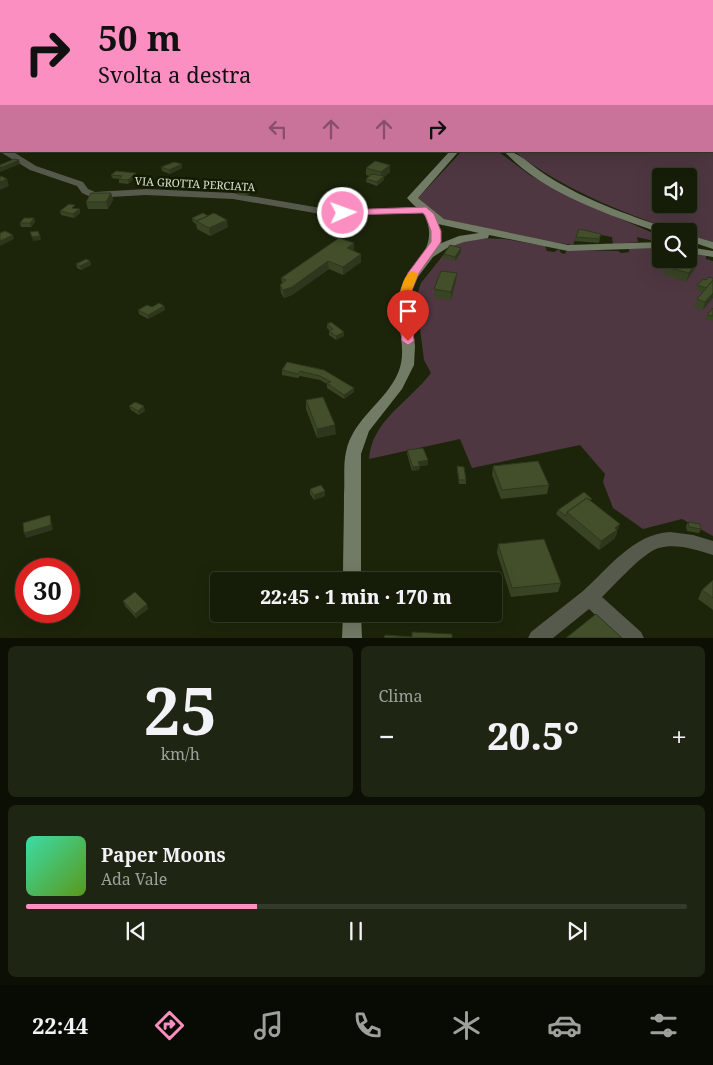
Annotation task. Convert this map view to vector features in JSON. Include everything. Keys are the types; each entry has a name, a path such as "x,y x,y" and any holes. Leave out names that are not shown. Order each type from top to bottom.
{"main road":[{"path":"454,152 412,198 444,223 568,248 652,242"},
{"path":"502,152 573,194 652,226"},
{"path":"509,152 520,162"},
{"path":"352,572 353,454 355,441 361,428 398,385 407,368 409,350 404,308 405,295 414,273 436,242 436,231 428,212"},
{"path":"642,223 652,233"},
{"path":"425,259 440,248 460,239 471,237 509,237"},
{"path":"697,241 713,246"},
{"path":"697,251 713,254"},
{"path":"352,622 352,638"}],"street":[{"name":"VIA GROTTA PERCIATA","path":"7,152 33,168 80,184 85,191 93,195 146,192 233,196 270,201 332,214 428,212"},
{"path":"538,638 589,597 644,548 655,542 668,540 700,543 713,548"},
{"path":"589,597 634,638"}],"shaded area":[{"path":"461,152 498,152 530,175 564,194 652,233 652,241 637,237 638,242 613,244 612,237 579,231 573,245 545,241 444,219 418,198"},
{"path":"515,152 713,152 713,242 697,237 697,223 655,223 612,207 552,177"},
{"path":"478,238 505,239 545,246 547,251 554,252 559,249 561,253 565,254 567,250 618,251 621,253 629,252 629,249 652,248 652,268 697,268 697,253 706,255 706,259 713,261 713,536 682,519 643,529 613,508 603,482 605,474 580,445 472,468 460,439 369,459 372,445 384,422 431,373 424,360 417,295 421,283 448,249 455,244"}],"building":[{"path":"14,159 19,160 0,168 0,165"},
{"path":"375,161 390,165 381,172 366,168"},
{"path":"174,162 182,164 169,170 161,167"},
{"path":"116,171 136,173 128,180 119,179 122,176 111,175"},
{"path":"372,174 384,176 377,182 366,179"},
{"path":"1,176 7,179 0,182"},
{"path":"241,187 251,188 247,192 237,191"},
{"path":"91,193 111,193 106,202 86,202"},
{"path":"69,204 75,205 72,208 80,209 73,214 60,211"},
{"path":"203,213 208,216 197,221 192,218"},
{"path":"214,213 227,220 209,228 196,221"},
{"path":"24,218 34,218 30,223 20,223"},
{"path":"579,229 601,234 599,239 576,237"},
{"path":"5,231 13,235 0,241 0,233"},
{"path":"38,231 40,236 32,237 30,232"},
{"path":"339,238 354,243 347,248 361,254 343,267 328,261 292,287 283,290 280,285 286,280 281,278"},
{"path":"450,245 461,248 455,257 444,254"},
{"path":"86,259 90,261 80,266 76,264"},
{"path":"670,268 692,268 689,273"},
{"path":"441,271 457,273 451,292 434,289"},
{"path":"709,277 713,278 713,280 706,288 697,285 703,279 706,280"},
{"path":"713,280 713,293 705,302 697,299"},
{"path":"159,303 164,306 148,315 138,310 147,305 152,307"},
{"path":"713,308 713,316 707,315"},
{"path":"331,322 344,332 336,336 329,331 333,329 327,324"},
{"path":"287,362 324,370 354,388 344,395 327,383 331,382 320,376 300,371 298,374 282,370"},
{"path":"323,397 335,425 317,429 306,400"},
{"path":"135,402 144,406 138,411 129,406"},
{"path":"423,448 428,460 418,462 420,466 413,467 407,450"},
{"path":"538,461 549,485 502,490 493,466"},
{"path":"457,466 464,467 466,480 459,480"},
{"path":"321,485 325,491 314,495 310,489"},
{"path":"584,492 592,499 587,498 567,512 566,516 558,510"},
{"path":"587,498 620,524 615,528 617,530 601,541 567,512"},
{"path":"50,515 51,525 24,533 23,523"},
{"path":"688,522 700,524 701,529 689,527"},
{"path":"544,539 561,583 512,588 498,544"},
{"path":"713,580 713,598 702,590"},
{"path":"135,592 147,604 135,614 123,601"},
{"path":"596,614 622,638 566,638"},
{"path":"412,632 452,634 452,638 384,638 385,635 412,637"}],"slow traffic":[{"path":"405,317 405,295 413,274"}],"route":[{"path":"343,213 426,210 430,214 436,231 436,242 414,273 405,295 404,308 408,341"}]}
